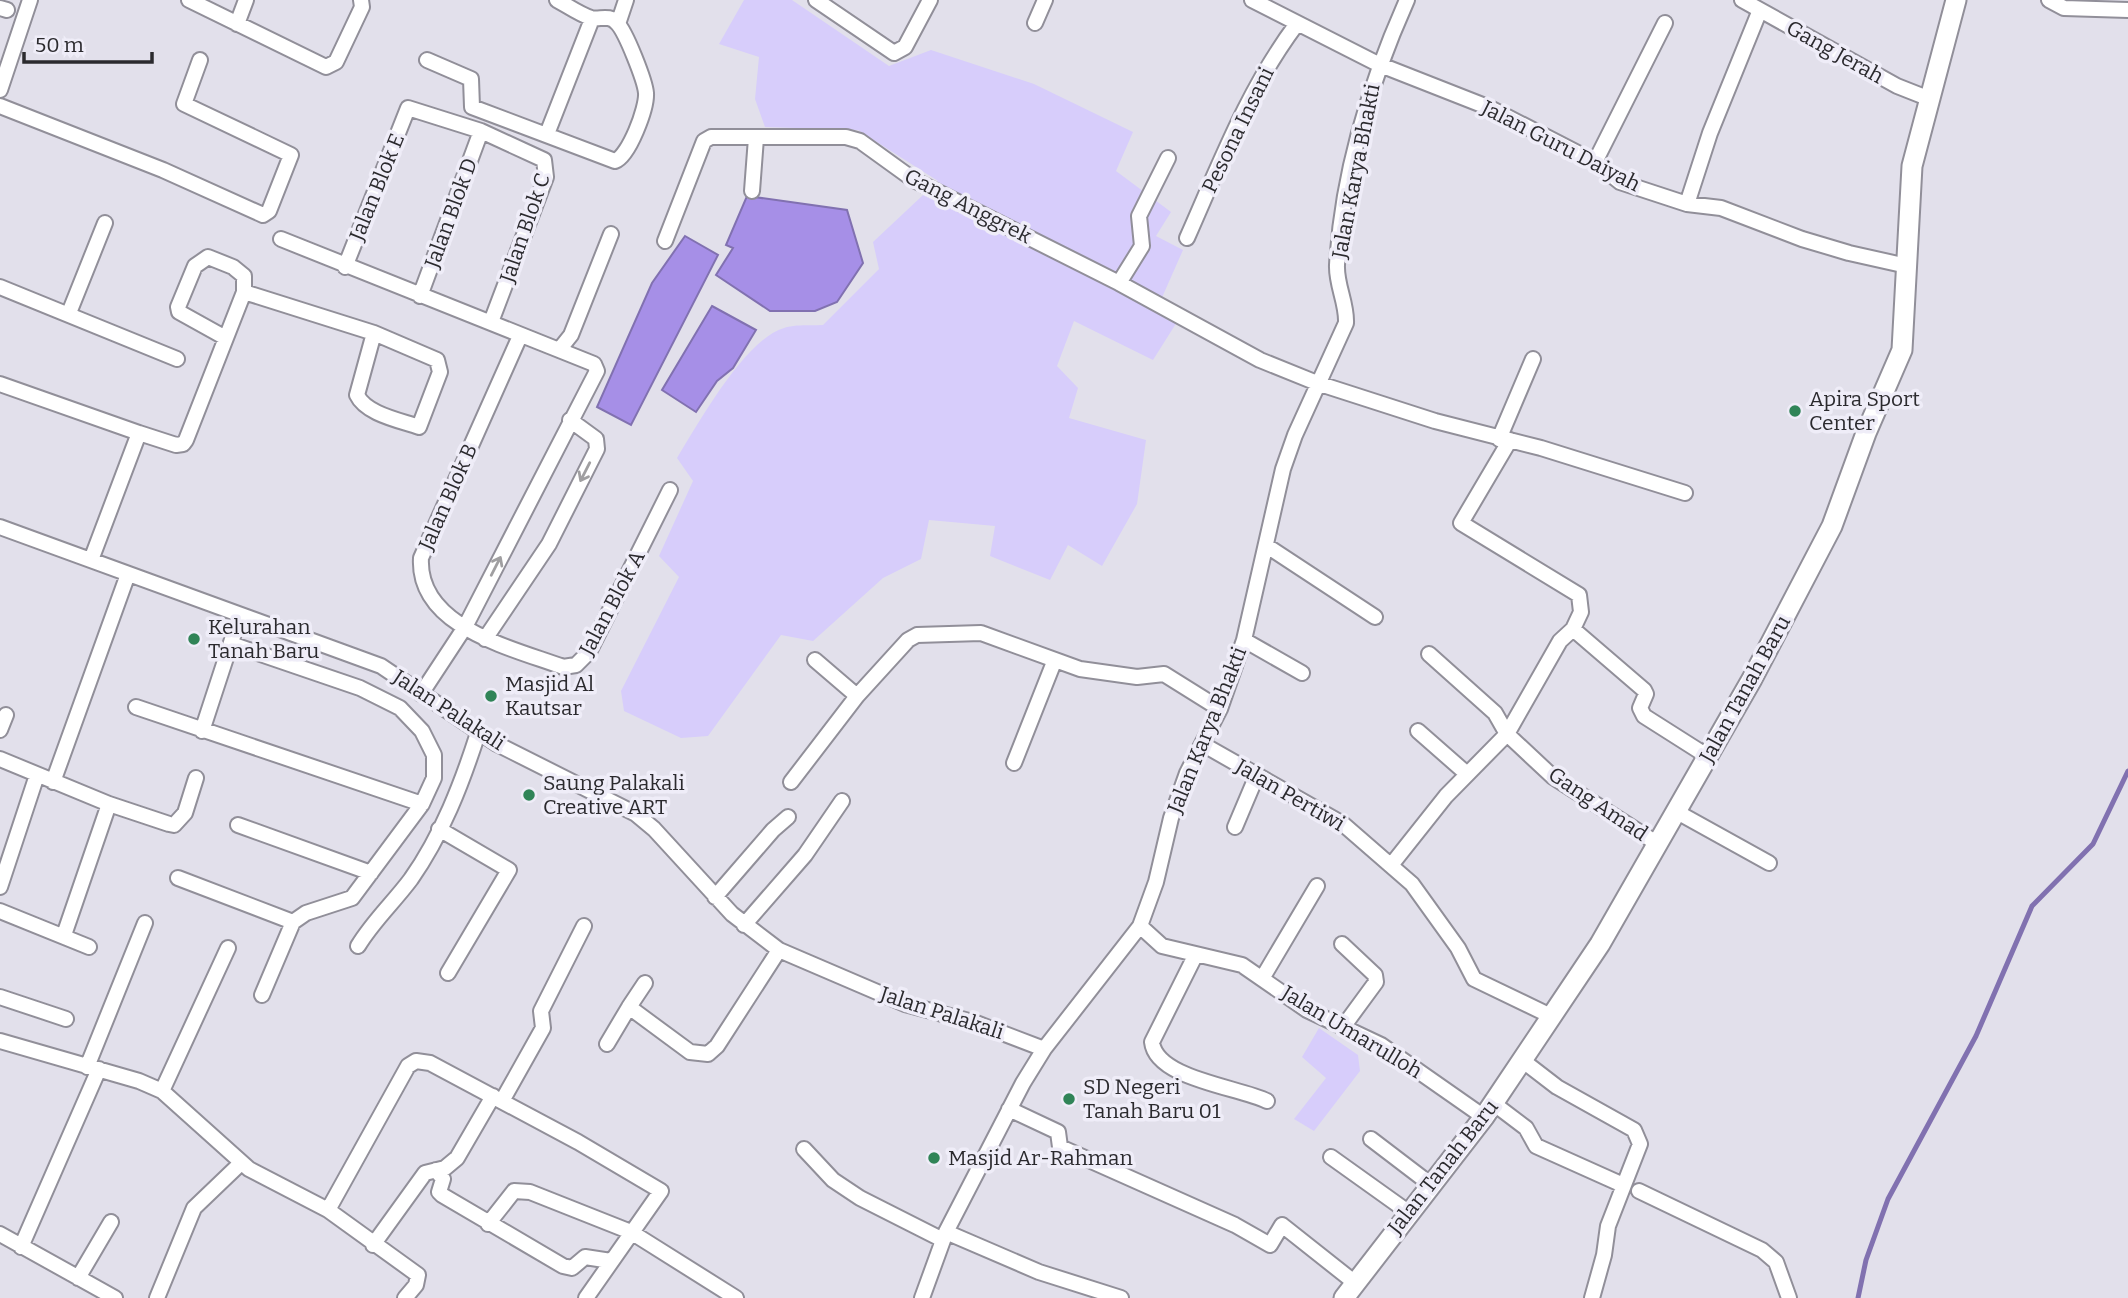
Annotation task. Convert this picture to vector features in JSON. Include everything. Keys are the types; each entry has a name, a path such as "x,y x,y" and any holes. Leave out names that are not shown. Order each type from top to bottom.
{"main road":[{"name":"Jalan Tanah Baru","path":"1349,1290 1527,1064 1658,844 1684,816 1707,756 1797,597 1832,526 1866,433 1902,350 1907,266 1906,234 1912,166 1956,0"}],"street":[{"path":"0,90 30,0"},
{"path":"188,0 326,67 336,62 362,7 361,0"},
{"path":"237,24 246,0"},
{"path":"557,0 593,19 606,18 618,24"},
{"path":"427,60 471,79 472,107 615,161 627,152 646,97 618,24 626,0"},
{"path":"816,0 894,53 905,47 930,0"},
{"path":"1035,23 1045,0"},
{"name":"Jalan Guru Daiyah","path":"1252,0 1296,25 1378,64 1490,108 1595,162 1620,182 1687,205 1721,208 1801,239 1907,266"},
{"name":"Jalan Karya Bhakti","path":"922,1298 944,1236 1009,1109 1044,1049 1140,926 1156,882 1171,818 1187,773 1204,745 1220,709 1244,640 1268,546 1283,469 1317,383 1346,323 1347,310 1337,267 1343,214 1378,64 1407,0"},
{"name":"Gang Jerah","path":"1742,0 1896,86 1930,99"},
{"path":"2049,0 2072,9 2128,10"},
{"path":"1687,205 1710,133 1759,9"},
{"path":"547,134 593,19"},
{"path":"1595,162 1665,23"},
{"name":"Pesona Insani","path":"1186,238 1256,89 1276,52 1296,25"},
{"path":"0,106 163,170 263,215 269,211 291,155 184,104 200,60"},
{"name":"Jalan Blok E","path":"345,267 408,108 481,131"},
{"name":"Jalan Blok D","path":"421,296 481,131"},
{"name":"Jalan Blok C","path":"481,131 544,160 547,164 546,177 491,322"},
{"name":"Gang Anggrek","path":"665,241 704,141 711,137 846,136 860,141 914,180 1119,283 1260,360 1317,383 1685,493"},
{"path":"752,191 756,138"},
{"path":"1119,283 1142,246 1139,216 1168,158"},
{"path":"69,313 105,223"},
{"path":"559,350 571,335 611,234"},
{"path":"281,239 597,367 465,627 421,694"},
{"path":"0,384 139,433 176,445 183,444 244,292 244,276 233,267 208,257 195,266 178,307 179,312 224,337"},
{"path":"0,287 177,359"},
{"path":"244,292 374,333 437,360 440,366 419,427 375,411 361,403 357,395 374,333"},
{"name":"Jalan Blok B","path":"485,639 444,613 422,580 421,558 520,336"},
{"path":"1392,864 1466,775 1507,734 1550,658 1573,629 1581,612 1579,595 1461,523 1504,440 1533,359"},
{"path":"485,639 549,544 597,449 596,439 570,421"},
{"path":"91,560 139,433"},
{"name":"Jalan Blok A","path":"485,639 563,667 576,665 583,660 670,490"},
{"name":"Jalan Palakali","path":"0,527 381,666 478,733 636,814 654,829 744,925 779,950 905,1004 976,1023 1044,1049"},
{"path":"1268,546 1375,617"},
{"path":"53,782 128,574"},
{"path":"202,731 240,615"},
{"path":"1573,629 1644,690 1646,694 1640,708 1644,716 1707,756"},
{"path":"791,782 857,696 908,640 917,635 981,633 1054,662 1137,677 1164,674 1220,709"},
{"path":"1244,640 1302,673"},
{"path":"231,644 360,688 400,708 422,731 434,755 434,778 422,804 352,898 306,913 293,922 262,995"},
{"name":"Gang Amad","path":"1429,654 1494,713 1507,734 1553,776 1580,797 1658,844"},
{"path":"815,660 857,696"},
{"path":"1014,763 1054,662"},
{"path":"136,706 202,731 422,804"},
{"path":"0,730 6,715"},
{"path":"1418,731 1466,775"},
{"path":"358,946 372,923 410,880 439,829 462,781 478,733"},
{"name":"Jalan Pertiwi","path":"1204,745 1323,810 1392,864 1412,884 1474,979 1553,1017"},
{"path":"0,760 109,804 174,824 185,813 196,778"},
{"path":"0,887 37,775"},
{"path":"1235,827 1257,775"},
{"path":"744,925 806,855 842,801"},
{"path":"64,935 109,804"},
{"path":"1684,816 1769,863"},
{"path":"715,897 773,830 788,817"},
{"path":"238,825 371,873"},
{"path":"439,829 509,870 448,973"},
{"path":"178,878 293,922"},
{"path":"1263,977 1317,886"},
{"path":"0,911 89,947"},
{"path":"21,1247 93,1068 145,923"},
{"path":"373,1245 425,1173 445,1168 457,1158 498,1098 543,1028 541,1010 583,926"},
{"name":"Jalan Umarulloh","path":"1140,926 1162,946 1195,956 1223,959 1263,977 1307,1010 1404,1059 1526,1128 1536,1146 1547,1153 1623,1185"},
{"path":"1342,944 1375,975 1376,982 1343,1027"},
{"path":"162,1091 228,948"},
{"path":"629,1007 690,1052 708,1054 717,1046 779,950"},
{"path":"1195,956 1152,1042 1153,1051 1159,1058 1195,1079 1268,1101"},
{"path":"607,1044 645,983"},
{"path":"0,997 66,1019"},
{"path":"0,1041 162,1091 242,1163 277,1186 328,1210 418,1275 416,1285 405,1298"},
{"path":"328,1210 408,1066 416,1061 430,1063 659,1188 660,1195 586,1298"},
{"path":"1527,1064 1558,1087 1640,1136 1640,1144 1608,1226 1604,1255 1592,1298"},
{"path":"1009,1109 1058,1132 1060,1147 1235,1225 1270,1245 1282,1225 1349,1290"},
{"path":"1371,1139 1430,1184"},
{"path":"804,1149 833,1180 860,1198 944,1236 1039,1272 1121,1298"},
{"path":"1331,1157 1408,1212"},
{"path":"157,1298 194,1208 242,1163"},
{"path":"436,1170 443,1180 439,1192 488,1224 563,1266 572,1268 584,1257 611,1261"},
{"path":"488,1224 510,1195 519,1191 543,1197 631,1232 736,1298"},
{"path":"1639,1191 1762,1250 1776,1262 1789,1298"},
{"path":"78,1278 111,1222"},
{"path":"0,1234 109,1296"}],"shaded area":[{"path":"744,0 792,0 889,66 931,50 1034,84 1133,132 1116,171 1171,212 1156,236 1183,250 1160,302 1182,314 1153,360 1074,321 1057,366 1078,388 1069,418 1146,440 1137,504 1102,566 1068,545 1050,580 990,556 995,526 929,520 921,559 883,578 813,641 781,635 708,736 681,738 624,711 621,691 679,577 659,556 693,481 677,458 724,384 754,348 769,335 784,328 823,325 879,269 873,242 938,181 858,130 765,127 755,99 759,57 719,44"},
{"path":"747,196 847,210 863,263 837,302 815,311 770,311 716,275 733,248 726,245"},
{"path":"685,236 718,255 631,425 597,407 652,283"},
{"path":"712,306 756,330 733,368 717,381 696,412 662,390"},
{"path":"1319,1028 1358,1055 1360,1071 1314,1131 1294,1119 1326,1078 1302,1057"}],"waterway":[{"path":"1858,1298 1866,1260 1888,1199 1976,1036 2032,906 2093,844 2128,771"}],"place":[{"name":"Apira Sport Center","path":"1795,411"},
{"name":"Kelurahan Tanah Baru","path":"194,639"},
{"name":"Masjid Al Kautsar","path":"491,696"},
{"name":"Saung Palakali Creative ART","path":"529,795"},
{"name":"SD Negeri Tanah Baru 01","path":"1069,1099"},
{"name":"Masjid Ar-Rahman","path":"934,1158"}]}
